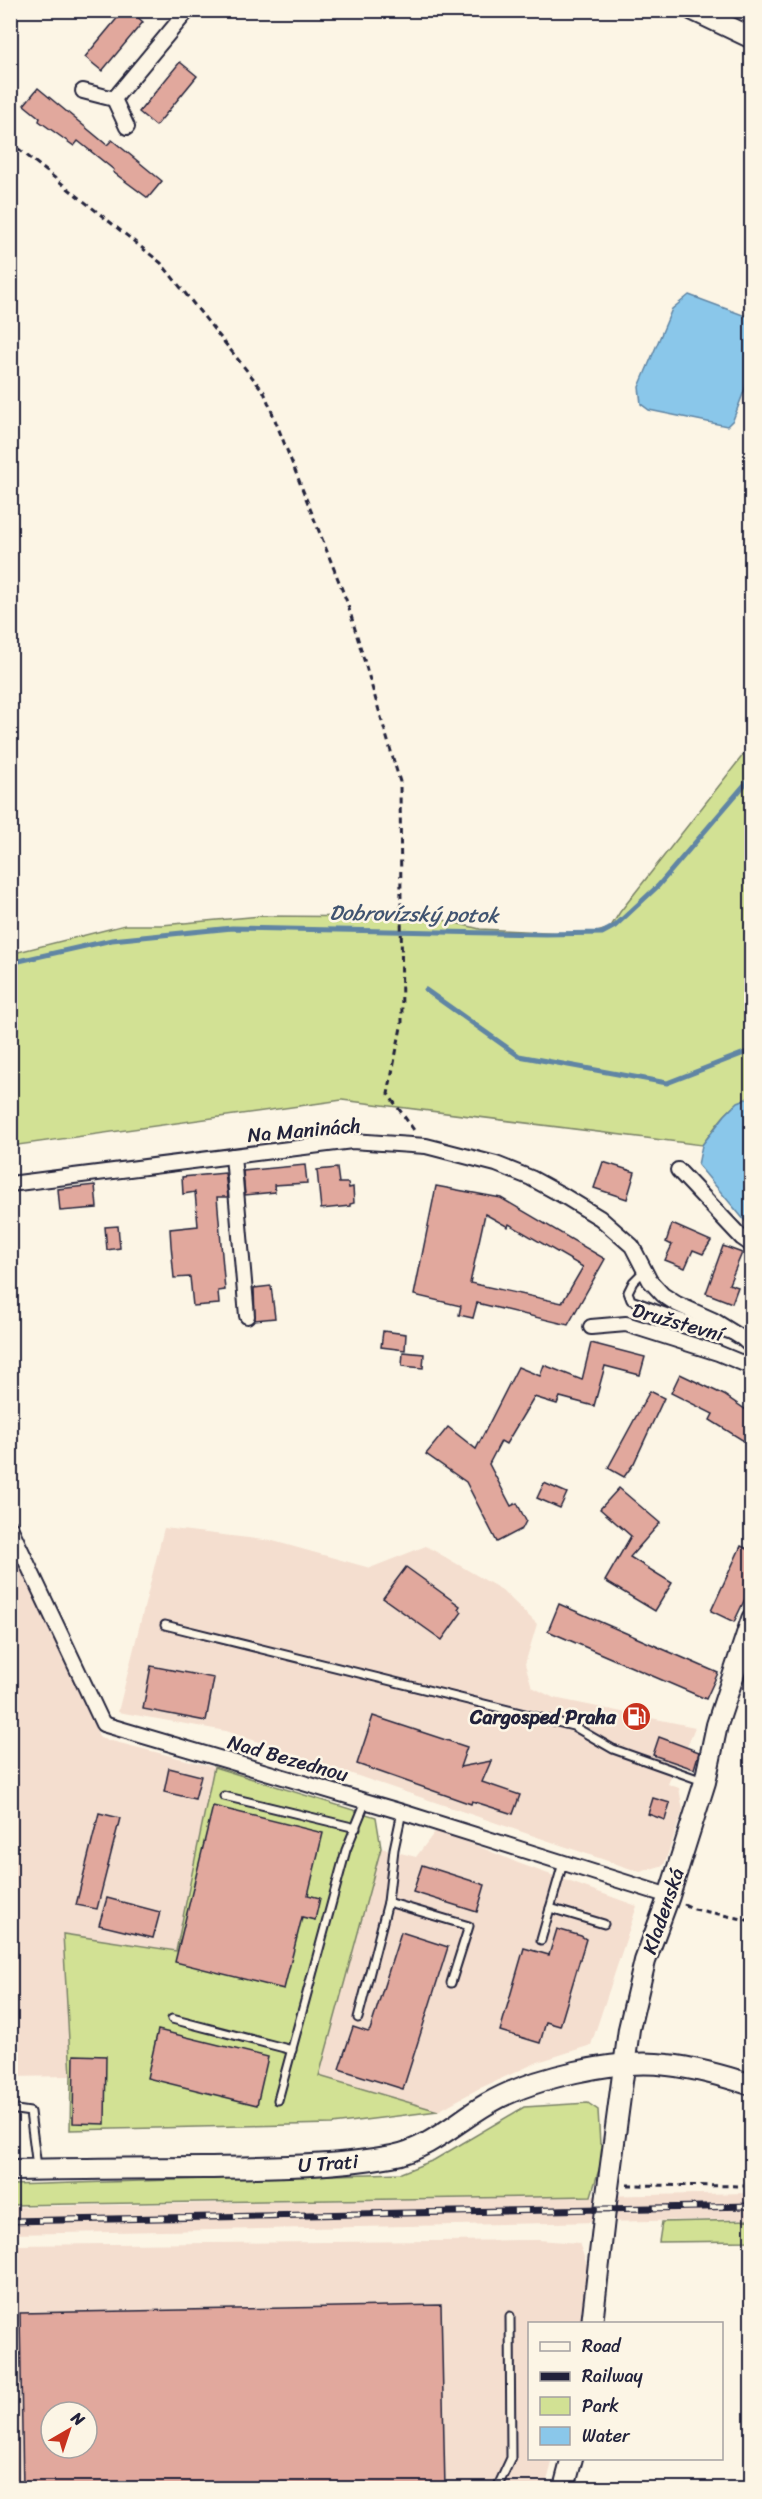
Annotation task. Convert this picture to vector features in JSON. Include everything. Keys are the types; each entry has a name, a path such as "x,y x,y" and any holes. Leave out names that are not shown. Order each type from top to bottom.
{"street":[{"path":"114,99 188,10"},
{"path":"693,10 752,38"},
{"path":"83,91 114,99 128,127"},
{"name":"Na Maninách","path":"10,1184 352,1141 426,1146 496,1164 531,1178 564,1196 600,1218 632,1246 650,1281 663,1295 713,1320 747,1342"},
{"path":"233,1156 247,1316"},
{"path":"678,1170 742,1238 752,1245"},
{"name":"Družstevní","path":"591,1327 626,1324 718,1353 752,1367"},
{"name":"Nad Bezednou","path":"10,1527 103,1724 366,1801 669,1896"},
{"name":"Kladenská","path":"592,2322 608,2183 630,2029 645,1961 669,1896 705,1782 717,1725 752,1619"},
{"name":"U Trati","path":"10,2170 327,2164 349,2163 396,2155 434,2139 488,2104 524,2088 550,2079 625,2064 666,2064 710,2072 752,2085"},
{"path":"564,2488 571,2460"}],"lane":[{"path":"645,1270 633,1282 628,1292 631,1300 747,1342"},
{"path":"165,1625 573,1726 613,1749 705,1782"},
{"path":"224,1796 356,1828"},
{"path":"278,2100 346,1850 366,1801"},
{"path":"358,2018 388,1902 394,1849 402,1812"},
{"path":"541,1940 563,1863"},
{"path":"388,1902 469,1926 451,1983"},
{"path":"550,1908 604,1924"},
{"path":"172,2019 292,2050"},
{"path":"10,2109 30,2112 37,2169"},
{"path":"497,2488 511,2458 510,2316"}],"path":[{"path":"10,142 161,263 264,392 347,602 400,782 402,1022 388,1094 426,1146"},
{"path":"669,1896 694,1909 752,1921"},
{"path":"608,2183 752,2186"}],"shaded area":[{"path":"164,1528 273,1541 370,1568 426,1546 502,1590 537,1624 525,1664 532,1687 554,1698 695,1727 687,1747 699,1752 694,1769 677,1764 668,1784 679,1788 683,1810 664,1865 640,1872 226,1731 118,1712"},
{"path":"10,1545 100,1738 214,1767 176,1951 63,1935 71,2076 11,2077"},
{"path":"437,1829 518,1863 637,1906 591,2045 538,2062 478,2089 438,2111 319,2076 381,1848 416,1857"},
{"path":"752,2193 751,2219 11,2234 10,2207"},
{"path":"538,2240 579,2243 589,2270 580,2322 528,2322 528,2460 553,2460 545,2488 11,2488 10,2245"}],"green space":[{"path":"751,745 751,1097 729,1111 702,1145 342,1100 11,1146 10,954 125,925 162,925 261,916 394,917 407,911 480,929 591,934 610,928 620,912"},
{"path":"214,1767 376,1817 381,1848 319,2076 438,2111 332,2124 70,2130 71,2076 63,1934 176,1951"},
{"path":"588,2103 598,2110 600,2144 606,2146 591,2196 11,2205 10,2185 401,2173 434,2160 524,2107"},
{"path":"751,2220 751,2241 659,2242 662,2222"}],"water":[{"path":"689,295 751,318 751,373 733,420 727,426 649,410 641,404 639,387 672,309"},
{"path":"752,1097 751,1228 698,1165 702,1145 725,1115 738,1102"}],"building":[{"path":"124,10 130,10 143,22 102,71 85,57"},
{"path":"180,62 197,76 156,126 139,112"},
{"path":"38,88 107,145 112,140 162,181 148,198 113,172 114,170 78,141 74,146 39,121 40,118 24,105"},
{"path":"603,1162 635,1172 627,1199 594,1188"},
{"path":"305,1165 307,1183 274,1185 275,1192 245,1195 243,1171"},
{"path":"337,1168 339,1183 348,1183 349,1188 353,1187 354,1203 350,1206 321,1209 317,1170"},
{"path":"225,1173 228,1197 217,1197 225,1290 218,1291 219,1304 193,1306 190,1277 174,1278 171,1245 170,1229 198,1226 195,1192 183,1194 182,1177"},
{"path":"95,1185 97,1208 60,1211 58,1189"},
{"path":"436,1186 501,1198 605,1259 568,1325 477,1303 473,1318 459,1315 461,1306 414,1295","holes":["485,1214 508,1227 509,1224 583,1267 562,1303 470,1283"]},
{"path":"672,1224 711,1241 703,1254 693,1250 685,1268 665,1260 672,1245 666,1242"},
{"path":"118,1226 120,1248 107,1250 105,1227"},
{"path":"723,1246 742,1253 729,1284 738,1287 732,1303 706,1293"},
{"path":"271,1286 275,1318 255,1320 254,1288"},
{"path":"383,1331 406,1334 405,1350 381,1347"},
{"path":"591,1343 645,1357 640,1375 605,1366 594,1406 560,1397 557,1404 534,1397 506,1444 501,1441 489,1464 511,1506 517,1503 526,1521 522,1529 497,1542 466,1482 426,1454 448,1427 476,1449 518,1367 540,1376 544,1365 582,1380"},
{"path":"403,1352 424,1354 423,1368 402,1366"},
{"path":"680,1374 724,1395 752,1414 752,1446 710,1420 713,1414 671,1393"},
{"path":"650,1391 664,1398 634,1463 624,1477 608,1468"},
{"path":"544,1483 567,1493 560,1508 537,1498"},
{"path":"619,1488 660,1523 630,1557 672,1583 655,1611 605,1581 631,1536 600,1509"},
{"path":"741,1546 752,1551 752,1584 734,1622 711,1611"},
{"path":"406,1567 460,1606 458,1609 462,1612 442,1640 383,1598"},
{"path":"559,1604 718,1673 706,1699 548,1631"},
{"path":"151,1666 214,1678 206,1721 143,1709"},
{"path":"373,1716 467,1747 460,1767 491,1761 482,1782 520,1795 513,1814 472,1801 471,1804 357,1764"},
{"path":"659,1737 699,1752 694,1769 653,1755"},
{"path":"169,1768 201,1776 195,1799 164,1792"},
{"path":"653,1798 670,1803 665,1820 648,1814"},
{"path":"213,1806 323,1833 308,1895 320,1898 315,1920 302,1917 284,1989 175,1962"},
{"path":"99,1813 120,1818 97,1909 76,1905"},
{"path":"422,1865 485,1885 477,1912 413,1892"},
{"path":"107,1898 160,1912 153,1938 99,1925"},
{"path":"557,1929 586,1939 560,2026 546,2022 540,2043 500,2031 524,1948 549,1955"},
{"path":"401,1932 448,1947 403,2089 339,2069 353,2027 368,2032 370,2030"},
{"path":"158,2030 268,2057 257,2105 147,2078"},
{"path":"74,2055 106,2056 105,2124 73,2123"},
{"path":"441,2305 445,2488 23,2488 20,2313"}],"waterway":[{"name":"Dobrovízský potok","path":"10,963 112,940 232,928 602,933 615,926 658,886 752,776"},
{"path":"426,990 519,1056 667,1083 752,1050"}],"railway":[{"path":"10,2221 752,2206"}],"place":[{"name":"Cargosped Praha","path":"637,1717"}]}
